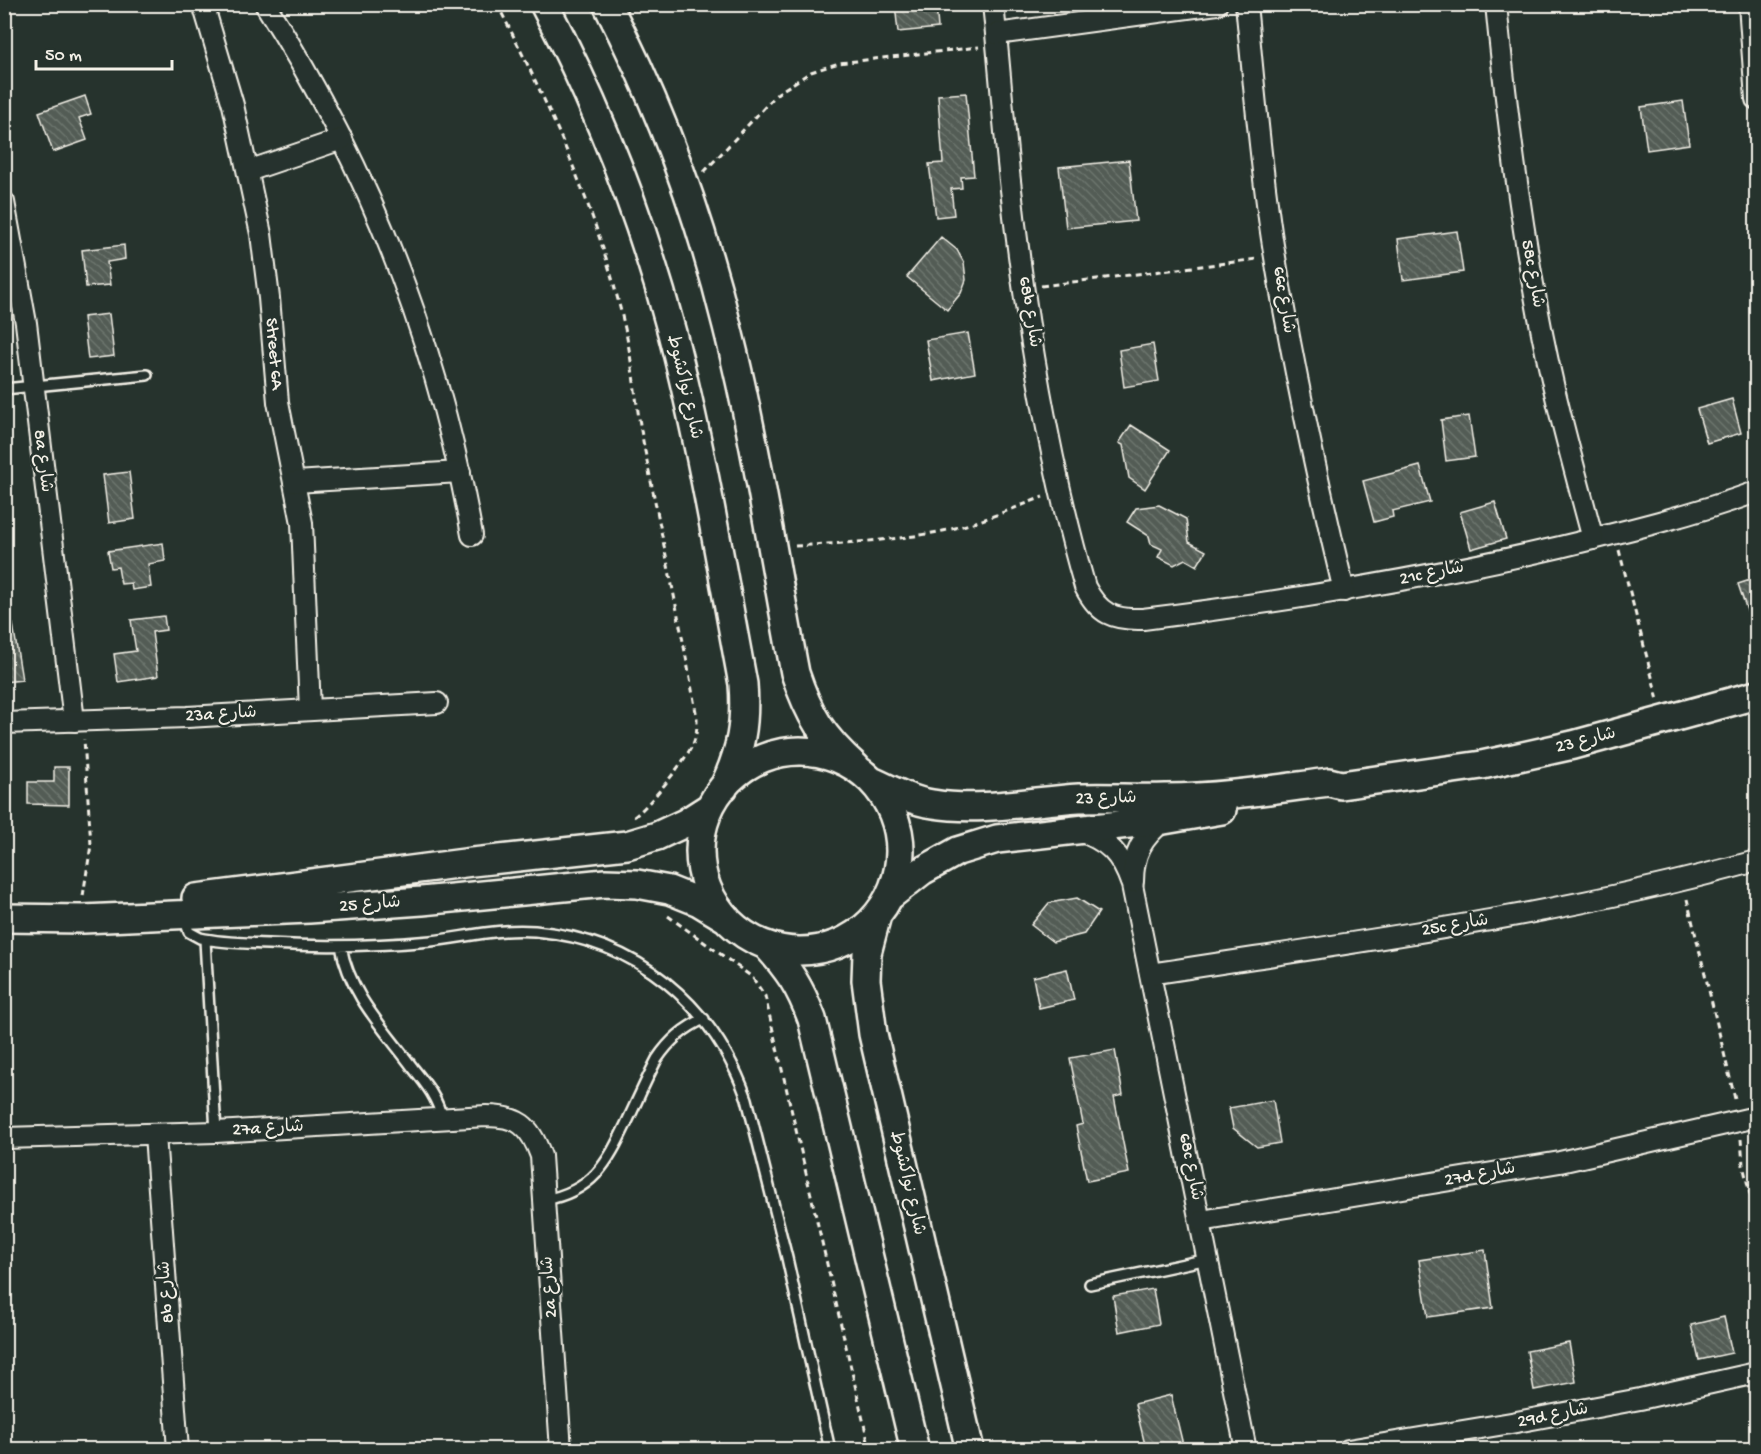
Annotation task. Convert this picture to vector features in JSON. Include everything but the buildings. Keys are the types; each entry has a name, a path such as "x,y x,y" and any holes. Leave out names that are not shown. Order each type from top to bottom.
{"street":[{"name":"Street 6A","path":"203,4 233,105 248,171 265,266 278,402 295,482 304,544 310,710"},
{"path":"265,4 316,89 342,139 385,234 419,323 444,406 472,535"},
{"name":"شارع نواكشوط","path":"544,4 568,50 609,142 644,237 675,345 694,432 743,684 745,711 742,737 735,762 717,797"},
{"path":"607,4 663,126 699,225 728,327 795,673 804,700 828,741 865,774 888,802 897,824 901,849 898,873 883,906 859,932 838,944 814,950 766,945 745,934 727,919 712,899 703,877 700,853 702,829 717,797 741,770 762,758 786,752 810,751 826,754 865,774"},
{"name":"68b شارع","path":"993,4 1024,288 1051,444 1085,587 1092,600 1102,611"},
{"path":"997,40 1217,4"},
{"name":"66c شارع","path":"1246,4 1257,119 1275,256 1311,449 1344,591"},
{"name":"58c شارع","path":"1496,4 1503,84 1515,176 1538,314 1563,428 1593,539"},
{"path":"1749,4 1756,99"},
{"path":"248,171 342,139"},
{"name":"8a شارع","path":"4,202 26,323 74,721"},
{"path":"295,482 460,472"},
{"name":"21c شارع","path":"1102,611 1129,620 1143,619 1244,607 1344,591 1510,559 1673,518 1756,492"},
{"name":"شارع 23","path":"865,774 902,796 932,804 963,807 1080,798 1166,798 1243,794 1329,782 1341,785 1482,765 1664,722 1756,695"},
{"name":"23a شارع","path":"4,723 437,703"},
{"name":"شارع 23","path":"883,906 922,871 958,851 997,839 1164,820 1331,791 1341,785"},
{"name":"شارع 25","path":"4,911 207,897 450,865 627,845 685,823 717,797"},
{"name":"68c شارع","path":"1132,885 1133,866 1139,848 1150,832 1164,820"},
{"name":"68c شارع","path":"1077,830 1097,837 1113,849 1125,865 1132,885 1246,1449"},
{"name":"25c شارع","path":"1151,974 1569,907 1682,882 1756,861"},
{"name":"شارع 25","path":"4,918 55,920 309,909 422,901 605,883 637,884 669,890 699,902 727,919"},
{"name":"شارع نواكشوط","path":"883,906 867,953 866,980 873,1034 970,1449"},
{"path":"766,945 786,967 802,992 815,1028 915,1449"},
{"name":"27a شارع","path":"4,1138 155,1135 501,1116 515,1120 528,1128"},
{"name":"27d شارع","path":"1200,1221 1560,1162 1748,1120"},
{"name":"2a شارع","path":"528,1128 541,1156 561,1449"},
{"name":"8b شارع","path":"155,1135 178,1449"},
{"name":"29d شارع","path":"1348,1449 1511,1424 1640,1399 1756,1373"}],"lane":[{"path":"4,389 147,375"},
{"path":"184,915 189,932 194,936 206,939 296,946 341,946 431,940 512,930 555,934 598,944 638,962 673,987 704,1019 729,1057 747,1099 787,1258 830,1449"},
{"path":"206,939 216,1132"},
{"path":"341,946 346,969 356,990 433,1093 442,1119"},
{"path":"544,1200 577,1189 603,1167 664,1048 682,1031 704,1019"},
{"path":"1090,1284 1208,1259"}],"path":[{"path":"496,4 540,90 574,171 595,226 623,319 633,367 644,444 697,718 692,747 645,808 629,820"},
{"path":"686,190 778,93 811,72 839,63 997,40"},
{"path":"1024,288 1275,256"},
{"path":"771,548 897,539 940,532 987,519 1062,490"},
{"path":"1615,533 1664,722"},
{"path":"74,721 86,742 92,845 81,907"},
{"path":"1682,882 1748,1120 1743,1165 1756,1219"},
{"path":"664,913 752,977 765,996 870,1449"}]}
